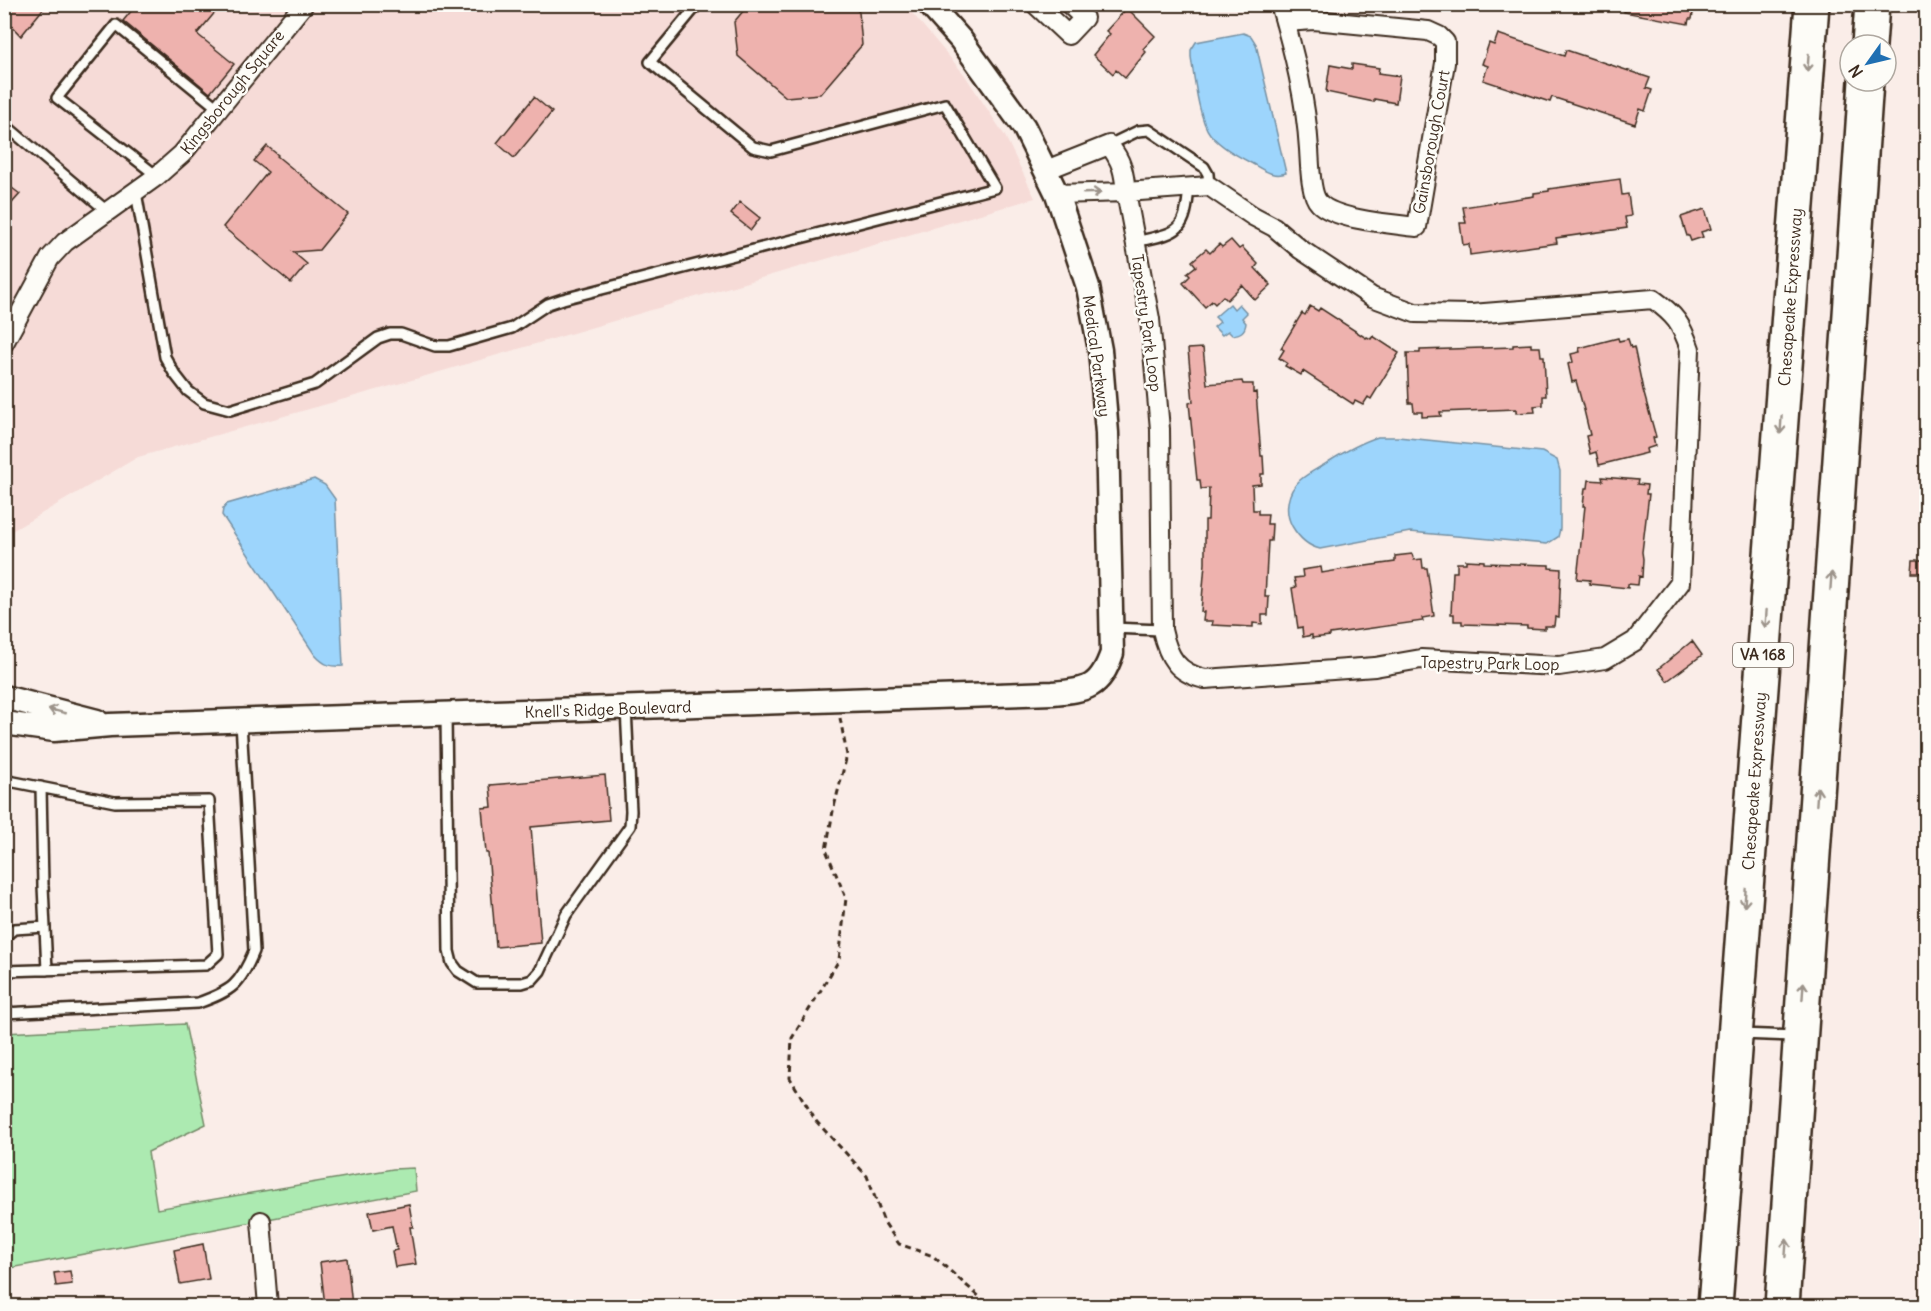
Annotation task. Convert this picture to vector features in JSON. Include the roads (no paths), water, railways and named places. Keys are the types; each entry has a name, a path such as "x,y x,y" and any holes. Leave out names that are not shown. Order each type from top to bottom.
{"highway":[{"name":"Chesapeake Expressway","path":"1715,1306 1812,4"},
{"path":"1870,33 1872,4"},
{"path":"1782,1306 1865,93"}],"street":[{"name":"Kingsborough Square","path":"4,342 50,258 65,242 136,192 182,154 304,4"},
{"name":"Medical Parkway","path":"929,4 961,40 1024,127 1057,194 1088,287 1100,350 1107,433 1112,653 1101,678"},
{"path":"1035,4 1068,35 1084,18 1069,4"},
{"name":"Gainsborough Court","path":"1280,4 1307,123 1311,171 1318,203 1336,214 1417,227 1444,63 1445,42 1439,36 1428,32 1314,21 1285,22"},
{"path":"1046,170 1110,145"},
{"name":"Tapestry Park Loop","path":"1110,145 1119,157 1124,172 1150,319 1160,429 1162,630 1167,650 1177,666 1191,676 1205,680 1375,667 1421,659 1558,666 1605,659 1635,641 1680,582 1690,349 1683,330 1670,311 1653,299 1472,314 1415,313 1371,297 1300,249 1274,227 1253,216 1209,186"},
{"path":"1057,194 1209,186"},
{"name":"Knell's Ridge Boulevard","path":"4,723 54,730 110,725 1053,693 1076,691 1101,678"},
{"name":"Knell's Ridge Boulevard","path":"4,697 110,725"},
{"path":"261,1221 268,1306"}],"lane":[{"path":"136,192 165,357 188,391 204,403 230,410 315,384 378,338 390,334 401,334 435,346 449,346 512,328 548,304 563,299 995,188 945,104 771,152 753,147 650,62 698,4"},
{"path":"157,176 57,98 116,25 219,109"},
{"path":"4,124 108,212"},
{"path":"1110,145 1138,131 1149,130 1204,167 1208,174 1209,186"},
{"path":"1135,242 1167,235 1177,229 1185,219 1189,187"},
{"path":"1111,628 1162,630"},
{"path":"446,714 449,951 452,963 458,971 477,983 522,983 532,980 540,971 566,915 630,826 632,811 626,708"},
{"path":"4,1013 198,1003 231,988 245,972 254,951 241,722"},
{"path":"4,780 115,802 209,801 218,954 206,965 4,971"},
{"path":"41,787 42,875 47,970"},
{"path":"4,937 14,929 45,927"},
{"path":"1735,1033 1800,1036"}],"water":[{"path":"1243,33 1251,36 1256,44 1286,173 1268,172 1229,150 1210,134 1203,119 1195,86 1191,50 1196,42"},
{"path":"1230,304 1234,309 1239,304 1247,313 1242,318 1246,323 1240,333 1232,335 1228,331 1222,335 1214,327 1220,322 1215,317"},
{"path":"1378,437 1398,437 1542,452 1557,460 1560,471 1558,537 1547,544 1410,532 1320,549 1307,544 1295,530 1288,514 1288,502 1292,490 1306,475 1358,445"},
{"path":"314,479 325,485 335,499 343,666 328,665 315,655 222,515 227,504"}]}
